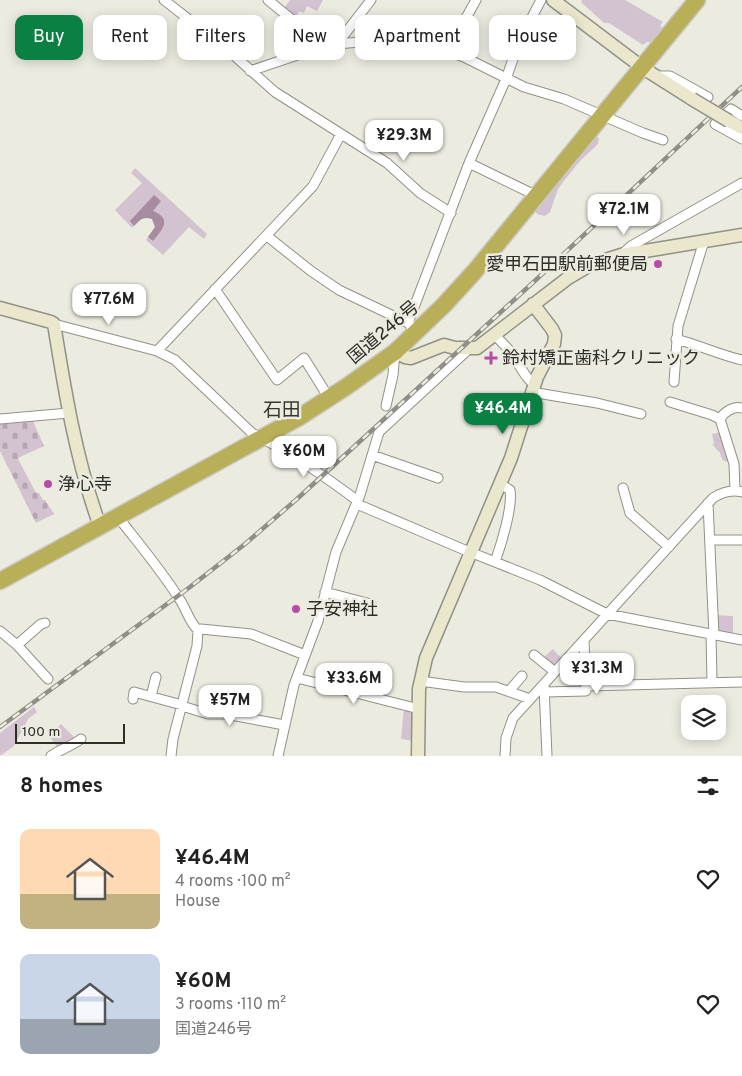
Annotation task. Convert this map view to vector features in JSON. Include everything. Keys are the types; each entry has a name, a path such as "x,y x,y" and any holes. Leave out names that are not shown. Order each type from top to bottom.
{"highway":[{"name":"国道246号","path":"0,581 298,418 366,374 395,352 412,328 444,305 469,278 603,116 650,72 697,0"}],"street":[{"path":"164,0 229,51 275,92 387,163 420,193 451,213"},
{"path":"268,0 286,15"},
{"path":"345,34 371,0"},
{"path":"468,15 476,0"},
{"path":"267,236 311,271 339,290 412,328 469,162 506,79 519,42 541,0"},
{"path":"553,0 650,72 742,128"},
{"path":"250,71 283,60"},
{"path":"470,60 524,87 564,99 663,140"},
{"path":"650,72 670,76 708,97"},
{"path":"742,116 731,109 715,124 742,139"},
{"path":"157,351 313,186 342,134"},
{"path":"469,162 538,196"},
{"path":"622,255 631,246 742,183"},
{"path":"386,406 393,375 395,352 411,358 440,345 469,349 477,348 583,268 597,262 622,255 742,235"},
{"path":"674,382 678,326 704,241"},
{"path":"215,289 276,380 304,358 329,398"},
{"path":"418,756 420,681 430,647 513,455 532,389 541,366 553,346 555,338 552,329 533,304"},
{"path":"0,308 157,351 175,360 252,433 323,475 357,502 540,580 607,614 742,640"},
{"path":"54,324 69,413 87,491 100,526"},
{"path":"494,335 509,350 532,389"},
{"path":"676,339 742,360"},
{"path":"278,756 284,725 297,678 318,621 336,552 357,502 379,432 469,349"},
{"path":"532,389 640,414"},
{"path":"505,756 506,738 513,718 530,699 544,688 555,672 708,503 720,494 739,491 734,464 720,419 712,414 670,402"},
{"path":"720,419 724,413 738,407 742,408"},
{"path":"0,419 69,413"},
{"path":"372,455 438,478"},
{"path":"494,562 500,547 511,494 510,490 500,484"},
{"path":"623,488 630,513 669,548"},
{"path":"708,503 711,540 712,682"},
{"path":"118,516 180,600 193,625 198,630 197,646 173,739 171,756"},
{"path":"711,540 742,540"},
{"path":"325,592 371,604"},
{"path":"17,645 41,624 45,623"},
{"path":"198,630 251,634 305,655"},
{"path":"0,631 17,645 48,679"},
{"path":"544,688 586,691 584,640"},
{"path":"534,655 555,672"},
{"path":"509,691 522,676"},
{"path":"297,678 418,709"},
{"path":"151,696 156,681"},
{"path":"420,681 464,687 496,687 530,699"},
{"path":"586,686 742,682"},
{"path":"544,688 547,756"},
{"path":"134,693 151,696 208,714 225,714 284,725"},
{"path":"51,756 61,749 72,746 81,739"}],"green space":[{"path":"290,0 323,0 317,11 307,6 304,13 299,11 297,15 292,15 284,8"},
{"path":"582,0 625,0 663,22 660,26 663,28 651,42 643,45 609,23 604,23 581,2"},
{"path":"416,122 433,130 429,142 424,146 407,138"},
{"path":"594,136 599,138 598,144 580,161 558,189 550,212 545,216 537,214 534,210"},
{"path":"135,168 207,234 204,239 189,227 163,255 146,240 155,227 152,219 143,218 132,228 115,210 142,183 131,173"},
{"path":"32,419 44,446 18,459 36,493 39,493 43,500 45,500 54,514 36,523 0,451 0,423"},
{"path":"722,432 729,460 726,462 712,444 714,444 712,434"},
{"path":"715,615 733,616 733,634 720,632 715,627"},
{"path":"553,649 562,659 554,667 543,658"},
{"path":"34,707 37,712 28,719 14,746 0,756 0,733"},
{"path":"404,708 414,710 414,741 401,739"},
{"path":"61,724 74,737 73,741 58,748 49,736"}],"shaded area":[{"path":"154,195 161,201 153,211 163,218 164,225 153,241 148,237 155,227 152,219 144,218 134,226 130,221"}],"railway":[{"path":"0,727 190,587 245,544 297,499 539,277 742,87"}],"place":[{"name":"愛甲石田駅前郵便局","path":"658,264"},
{"name":"鈴村矯正歯科クリニック","path":"491,358"},
{"name":"浄心寺","path":"48,484"},
{"name":"子安神社","path":"296,609"}],"district":[{"name":"石田","path":"282,409"}]}
